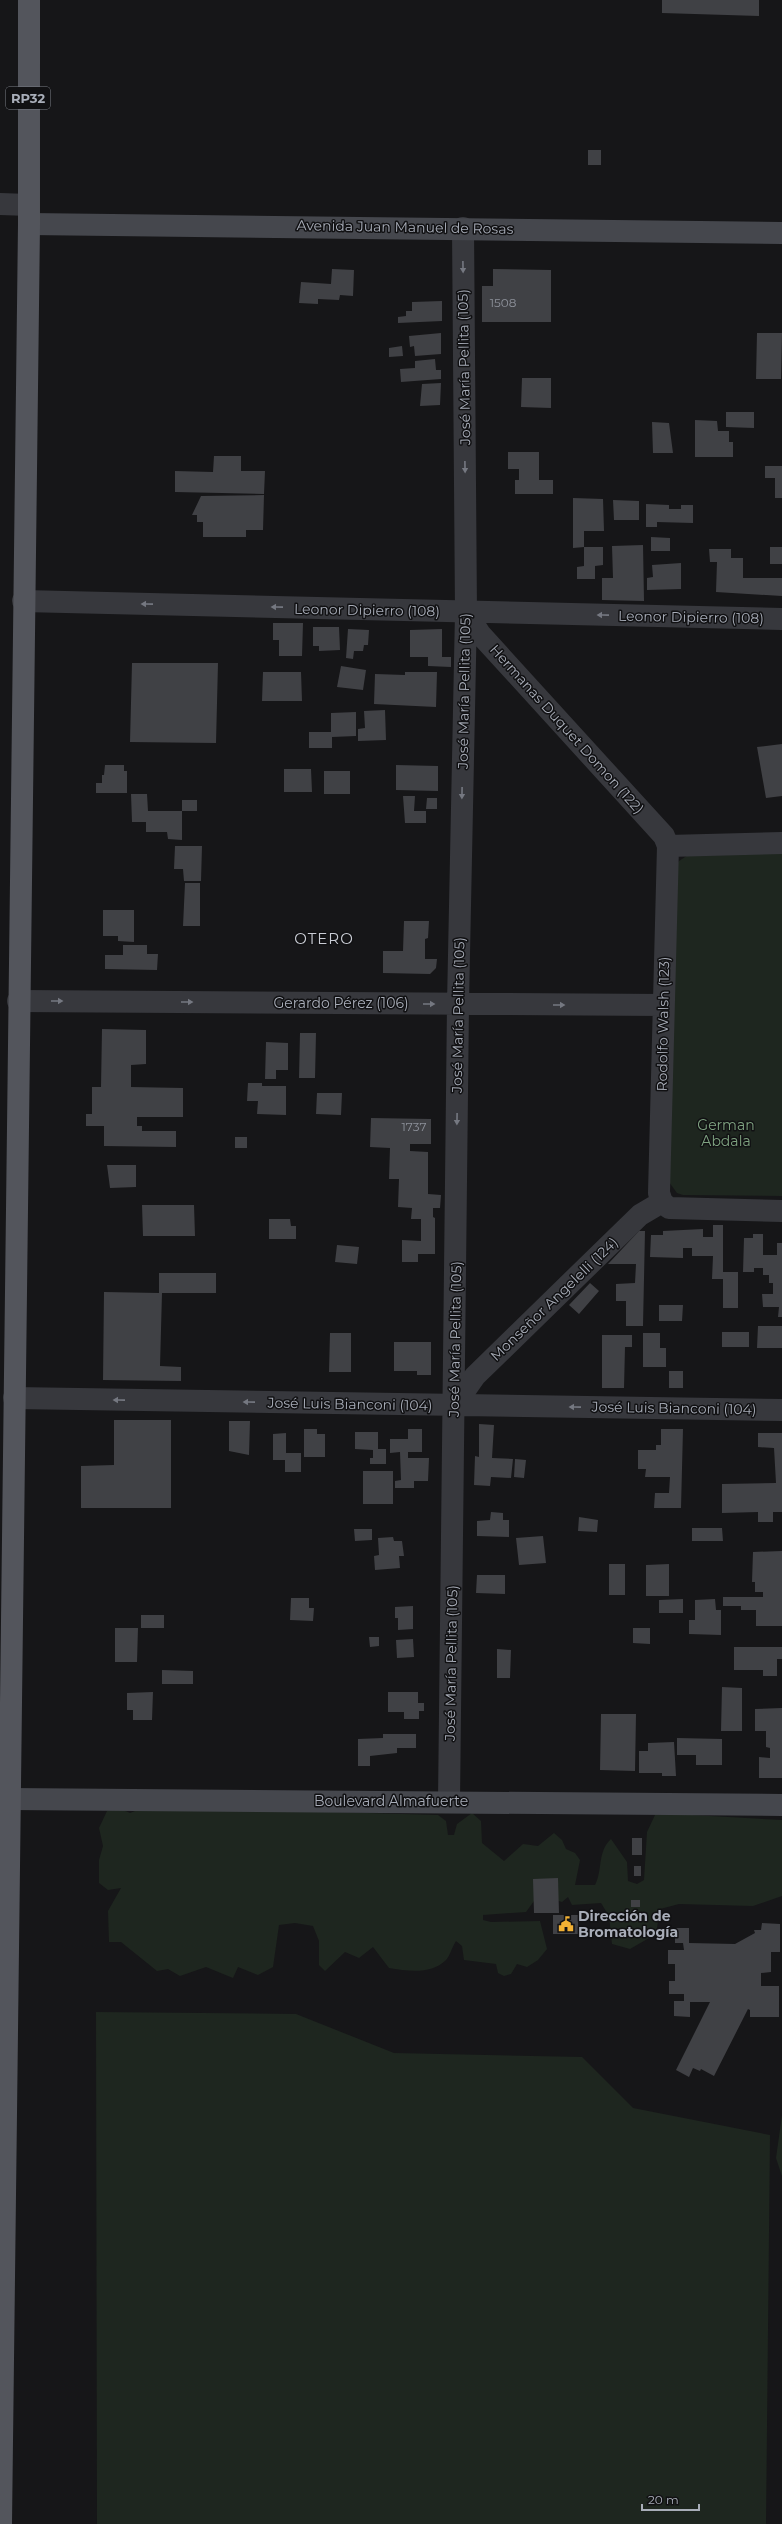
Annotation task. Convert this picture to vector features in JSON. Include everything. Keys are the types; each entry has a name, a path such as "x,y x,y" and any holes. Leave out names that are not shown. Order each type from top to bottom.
{"main road":[{"name":"RP32","path":"1,2524 5,1799 14,1398 29,214 28,0"},
{"name":"Avenida Juan Manuel de Rosas","path":"29,214 463,228 782,233"},
{"name":"Boulevard Almafuerte","path":"5,1799 449,1801 782,1805"}],"street":[{"name":"Avenida Juan Manuel de Rosas","path":"0,204 29,214"},
{"name":"José María Pellita (105)","path":"449,1801 458,1004 466,612 463,228"},
{"name":"Leonor Dipierro (108)","path":"23,601 782,619"},
{"name":"Hermanas Duquet Domon (122)","path":"466,612 480,634 664,836 668,846"},
{"path":"668,846 782,843"},
{"name":"Rodolfo Walsh (123)","path":"662,1202 659,1193 668,846"},
{"name":"Gerardo Pérez (106)","path":"18,1001 663,1005"},
{"path":"662,1202 669,1208 782,1211"},
{"name":"Monseñor Angelelli (124)","path":"454,1406 475,1376 640,1215 662,1202"},
{"name":"José Luis Bianconi (104)","path":"14,1398 782,1410"}],"green space":[{"name":"German Abdala","path":"782,853 782,1196 683,1195 677,1193 669,1182 676,866 679,861 688,855"},
{"path":"155,1807 438,1815 446,1821 448,1835 454,1835 457,1824 472,1813 481,1821 482,1843 504,1861 523,1844 538,1846 554,1833 562,1840 566,1849 575,1853 580,1860 575,1885 595,1885 602,1855 611,1839 627,1862 628,1881 637,1884 644,1880 647,1832 655,1815 675,1814 782,1820 782,1896 753,1906 679,1904 660,1909 656,1934 630,1949 612,1944 609,1916 601,1903 572,1905 568,1897 562,1902 548,1898 534,1901 526,1912 483,1915 483,1920 491,1922 540,1921 547,1949 538,1960 527,1967 517,1964 511,1974 504,1976 498,1973 496,1964 464,1960 462,1946 456,1941 446,1960 440,1965 426,1970 411,1971 389,1968 373,1947 359,1958 345,1952 325,1971 319,1965 319,1941 313,1926 295,1923 279,1925 273,1967 258,1975 238,1967 233,1978 206,1967 180,1976 168,1969 157,1971 121,1942 109,1942 108,1911 121,1888 108,1890 99,1883 99,1860 103,1846 99,1828 107,1811 119,1808 130,1813 140,1809"},
{"path":"96,2012 296,2014 394,2053 582,2057 633,2108 770,2135 766,2524 97,2524"},
{"path":"782,2115 782,2176 776,2158"}],"building":[{"path":"662,0 759,0 759,16 662,13"},
{"path":"588,150 601,150 601,165 588,165"},
{"path":"332,269 354,270 353,296 340,295 339,300 318,299 318,304 299,303 301,282 331,284"},
{"path":"493,269 551,270 551,322 482,322 482,286 493,286"},
{"path":"442,301 442,321 398,323 398,317 406,316 406,311 412,311 412,302"},
{"path":"441,333 441,354 415,356 414,346 410,347 409,336"},
{"path":"757,333 782,333 781,379 756,379"},
{"path":"402,346 403,356 389,357 389,348"},
{"path":"435,359 436,370 441,370 441,379 401,382 400,369 415,368 415,361"},
{"path":"522,378 551,378 551,408 521,407"},
{"path":"441,383 440,405 420,406 422,384"},
{"path":"726,412 754,412 754,428 726,427"},
{"path":"695,420 717,421 718,431 729,431 729,442 733,442 733,457 695,457"},
{"path":"652,422 669,423 673,453 653,453"},
{"path":"508,452 539,452 539,480 553,480 553,494 515,494 515,480 519,480 519,469 508,469"},
{"path":"214,456 241,456 241,471 265,471 264,494 175,492 175,471 213,472"},
{"path":"765,466 782,466 782,498 775,498 775,478 765,478"},
{"path":"264,495 263,530 246,530 246,537 203,537 203,522 197,522 197,515 192,515 201,496"},
{"path":"573,498 603,499 604,531 584,531 584,547 573,548"},
{"path":"613,500 639,501 639,520 614,520"},
{"path":"646,504 669,505 669,509 681,509 681,505 693,505 693,523 657,522 657,527 646,527"},
{"path":"651,537 670,538 670,551 651,551"},
{"path":"643,545 644,601 602,600 602,578 613,578 612,546"},
{"path":"584,547 603,547 603,565 595,566 595,579 577,579 577,567 584,566"},
{"path":"770,547 782,547 782,564 770,564"},
{"path":"709,549 731,549 731,558 743,558 743,578 782,578 782,596 716,592 717,562 710,562"},
{"path":"681,563 681,589 647,590 647,578 653,577 652,565"},
{"path":"273,623 303,623 302,656 279,656 279,640 273,640"},
{"path":"313,627 339,627 340,650 319,651 319,646 313,646"},
{"path":"348,629 369,630 368,645 364,645 363,651 354,651 353,659 346,658"},
{"path":"442,629 442,657 451,657 451,667 428,666 428,657 410,657 410,630"},
{"path":"132,663 218,663 216,743 130,742"},
{"path":"341,666 366,670 363,690 337,687"},
{"path":"263,672 301,672 302,701 262,701"},
{"path":"405,672 437,672 436,707 374,704 375,674 405,675"},
{"path":"385,710 386,740 358,741 358,729 365,728 364,711"},
{"path":"356,712 356,736 332,737 332,748 309,748 309,732 331,732 331,713"},
{"path":"782,744 782,796 766,798 757,747"},
{"path":"105,765 124,765 124,771 127,771 127,793 96,793 96,783 102,783 102,775 104,775"},
{"path":"396,765 438,766 438,791 396,790"},
{"path":"284,769 311,769 312,792 284,792"},
{"path":"324,771 350,771 350,794 324,794"},
{"path":"131,794 147,794 148,811 182,811 182,840 168,839 167,832 146,832 146,822 132,822"},
{"path":"403,796 415,796 414,811 426,811 426,823 405,823"},
{"path":"427,798 437,798 437,809 426,809"},
{"path":"182,800 197,800 197,811 182,811"},
{"path":"175,846 202,846 201,881 184,881 183,869 174,869"},
{"path":"185,883 200,883 200,926 183,926"},
{"path":"103,910 134,910 134,942 118,941 118,936 103,936"},
{"path":"404,921 429,921 428,938 425,939 425,959 437,959 436,968 430,974 383,973 383,951 403,951"},
{"path":"123,945 147,945 147,954 158,954 157,970 105,969 105,955 123,955"},
{"path":"102,1029 146,1030 146,1064 131,1065 131,1087 183,1088 183,1117 137,1117 137,1126 142,1126 142,1131 176,1131 176,1147 104,1146 104,1126 86,1126 86,1114 92,1114 92,1087 101,1087"},
{"path":"300,1033 316,1033 315,1078 299,1078"},
{"path":"266,1042 288,1043 288,1070 276,1070 276,1079 265,1079"},
{"path":"248,1083 262,1083 262,1086 286,1086 286,1115 257,1114 258,1101 247,1101"},
{"path":"317,1093 342,1093 341,1115 316,1114"},
{"path":"371,1118 431,1119 431,1144 410,1144 410,1151 428,1152 428,1194 441,1195 440,1208 433,1208 433,1217 435,1218 435,1254 418,1254 418,1262 402,1262 402,1240 421,1241 421,1219 411,1219 412,1208 398,1207 399,1179 389,1179 390,1148 370,1147"},
{"path":"235,1137 247,1137 247,1148 235,1148"},
{"path":"107,1165 136,1165 136,1187 110,1188"},
{"path":"142,1205 194,1205 195,1236 143,1236"},
{"path":"269,1219 290,1219 291,1226 296,1226 296,1239 269,1239"},
{"path":"713,1225 723,1225 723,1272 738,1272 738,1308 723,1308 723,1279 712,1279 713,1256 692,1256 692,1248 683,1248 683,1258 650,1257 651,1235 663,1235 663,1231 703,1229 703,1237 713,1237"},
{"path":"639,1231 645,1231 643,1326 626,1326 626,1301 616,1301 616,1284 635,1283 636,1264 608,1264"},
{"path":"753,1234 763,1234 763,1255 777,1255 777,1243 782,1243 782,1317 778,1317 779,1307 763,1307 762,1294 773,1294 773,1283 769,1283 769,1275 763,1275 763,1268 754,1268 754,1272 743,1272 744,1238 753,1238"},
{"path":"337,1245 359,1247 357,1264 335,1262"},
{"path":"159,1273 216,1273 216,1293 162,1293 160,1366 181,1367 181,1381 103,1380 104,1292 159,1293"},
{"path":"590,1283 599,1291 579,1314 569,1305"},
{"path":"659,1305 683,1305 682,1321 659,1321"},
{"path":"758,1326 782,1326 782,1348 757,1348"},
{"path":"722,1332 749,1332 749,1347 722,1347"},
{"path":"330,1333 351,1333 351,1372 329,1372"},
{"path":"643,1333 660,1333 660,1348 666,1348 666,1367 643,1367"},
{"path":"602,1335 632,1335 632,1347 625,1347 624,1388 602,1388"},
{"path":"394,1342 431,1342 431,1375 417,1375 417,1371 394,1371"},
{"path":"669,1371 683,1371 683,1388 669,1388"},
{"path":"114,1420 171,1420 171,1508 81,1508 81,1466 114,1465"},
{"path":"229,1421 250,1421 249,1455 229,1451"},
{"path":"479,1424 494,1425 492,1458 513,1459 511,1478 491,1477 490,1486 474,1485 475,1456 479,1457"},
{"path":"304,1429 317,1429 317,1434 325,1434 325,1457 304,1457"},
{"path":"408,1429 422,1429 422,1452 408,1452 408,1458 429,1458 428,1481 414,1481 414,1488 395,1488 395,1481 401,1480 400,1452 390,1453 390,1439 408,1439"},
{"path":"661,1429 683,1429 681,1508 654,1508 655,1493 669,1493 670,1477 645,1477 646,1469 638,1469 638,1450 656,1450 656,1445 661,1445"},
{"path":"355,1432 378,1432 378,1449 386,1449 386,1464 370,1464 370,1458 373,1458 373,1450 355,1449"},
{"path":"286,1433 286,1453 301,1453 301,1472 285,1472 285,1460 273,1460 273,1434"},
{"path":"758,1433 782,1433 782,1512 773,1512 773,1522 758,1522 758,1512 722,1513 722,1484 776,1483 774,1448 758,1447"},
{"path":"515,1459 526,1460 524,1478 514,1477"},
{"path":"363,1471 393,1471 393,1504 363,1504"},
{"path":"491,1512 503,1513 503,1520 509,1520 509,1537 477,1536 477,1521 490,1520"},
{"path":"579,1517 598,1520 597,1532 578,1531"},
{"path":"692,1528 722,1528 723,1541 692,1541"},
{"path":"354,1529 372,1529 372,1540 355,1541"},
{"path":"543,1536 546,1563 519,1565 516,1538"},
{"path":"393,1537 394,1541 402,1541 404,1556 399,1556 400,1568 375,1570 374,1556 379,1555 378,1538"},
{"path":"782,1551 782,1626 756,1626 756,1610 741,1610 741,1606 723,1606 723,1597 763,1597 763,1592 755,1592 755,1582 752,1582 753,1552"},
{"path":"609,1564 625,1564 625,1595 609,1595"},
{"path":"669,1564 669,1596 646,1596 646,1565"},
{"path":"477,1575 505,1575 505,1594 476,1593"},
{"path":"291,1598 309,1598 309,1608 314,1608 313,1621 290,1620"},
{"path":"683,1599 683,1613 659,1613 659,1600"},
{"path":"715,1599 716,1610 721,1610 721,1635 689,1634 689,1620 695,1620 695,1600"},
{"path":"413,1606 413,1629 398,1630 398,1618 395,1618 395,1607"},
{"path":"141,1615 164,1615 164,1628 141,1628"},
{"path":"115,1628 138,1628 137,1662 115,1662"},
{"path":"633,1628 650,1628 650,1644 633,1643"},
{"path":"369,1637 379,1637 379,1646 370,1647"},
{"path":"413,1639 414,1657 397,1658 396,1640"},
{"path":"734,1647 782,1647 782,1659 777,1659 777,1676 763,1676 763,1670 734,1670"},
{"path":"497,1649 511,1650 510,1678 497,1678"},
{"path":"162,1670 193,1671 193,1684 162,1684"},
{"path":"722,1687 742,1688 742,1731 721,1731"},
{"path":"153,1692 152,1720 133,1720 133,1710 127,1710 127,1693"},
{"path":"388,1692 418,1692 418,1703 424,1703 424,1711 419,1711 419,1719 404,1719 404,1712 388,1712"},
{"path":"782,1708 782,1778 759,1778 759,1757 770,1758 770,1748 766,1747 766,1731 755,1731 755,1709"},
{"path":"601,1714 636,1714 635,1771 600,1770"},
{"path":"383,1734 416,1734 416,1748 397,1748 397,1753 370,1756 370,1766 358,1766 358,1739 383,1738"},
{"path":"677,1738 722,1739 722,1765 696,1765 696,1755 677,1755"},
{"path":"674,1742 676,1776 662,1776 662,1773 639,1773 639,1751 648,1751 648,1743"},
{"path":"632,1838 642,1838 642,1855 632,1855"},
{"path":"634,1866 641,1866 641,1876 634,1876"},
{"path":"558,1878 559,1913 534,1913 533,1879"},
{"path":"631,1900 640,1900 640,1907 631,1907"},
{"name":"Dirección de Bromatología","path":"553,1915 578,1915 578,1934 553,1934"},
{"path":"762,1923 780,1924 780,1952 771,1952 771,1972 761,1973 761,1986 779,1986 779,2017 750,2017 750,2010 748,2009 714,2076 701,2069 700,2071 693,2068 689,2077 676,2070 710,2002 690,2002 690,2017 674,2016 674,2001 684,2001 684,1994 669,1994 669,1981 675,1981 675,1964 668,1964 668,1950 684,1950 683,1943 675,1943 675,1928 689,1928 689,1943 735,1944 755,1933 754,1930 761,1930"}],"place":[{"name":"Dirección de Bromatología","path":"566,1924"}],"district":[{"name":"OTERO","path":"324,939"}]}
